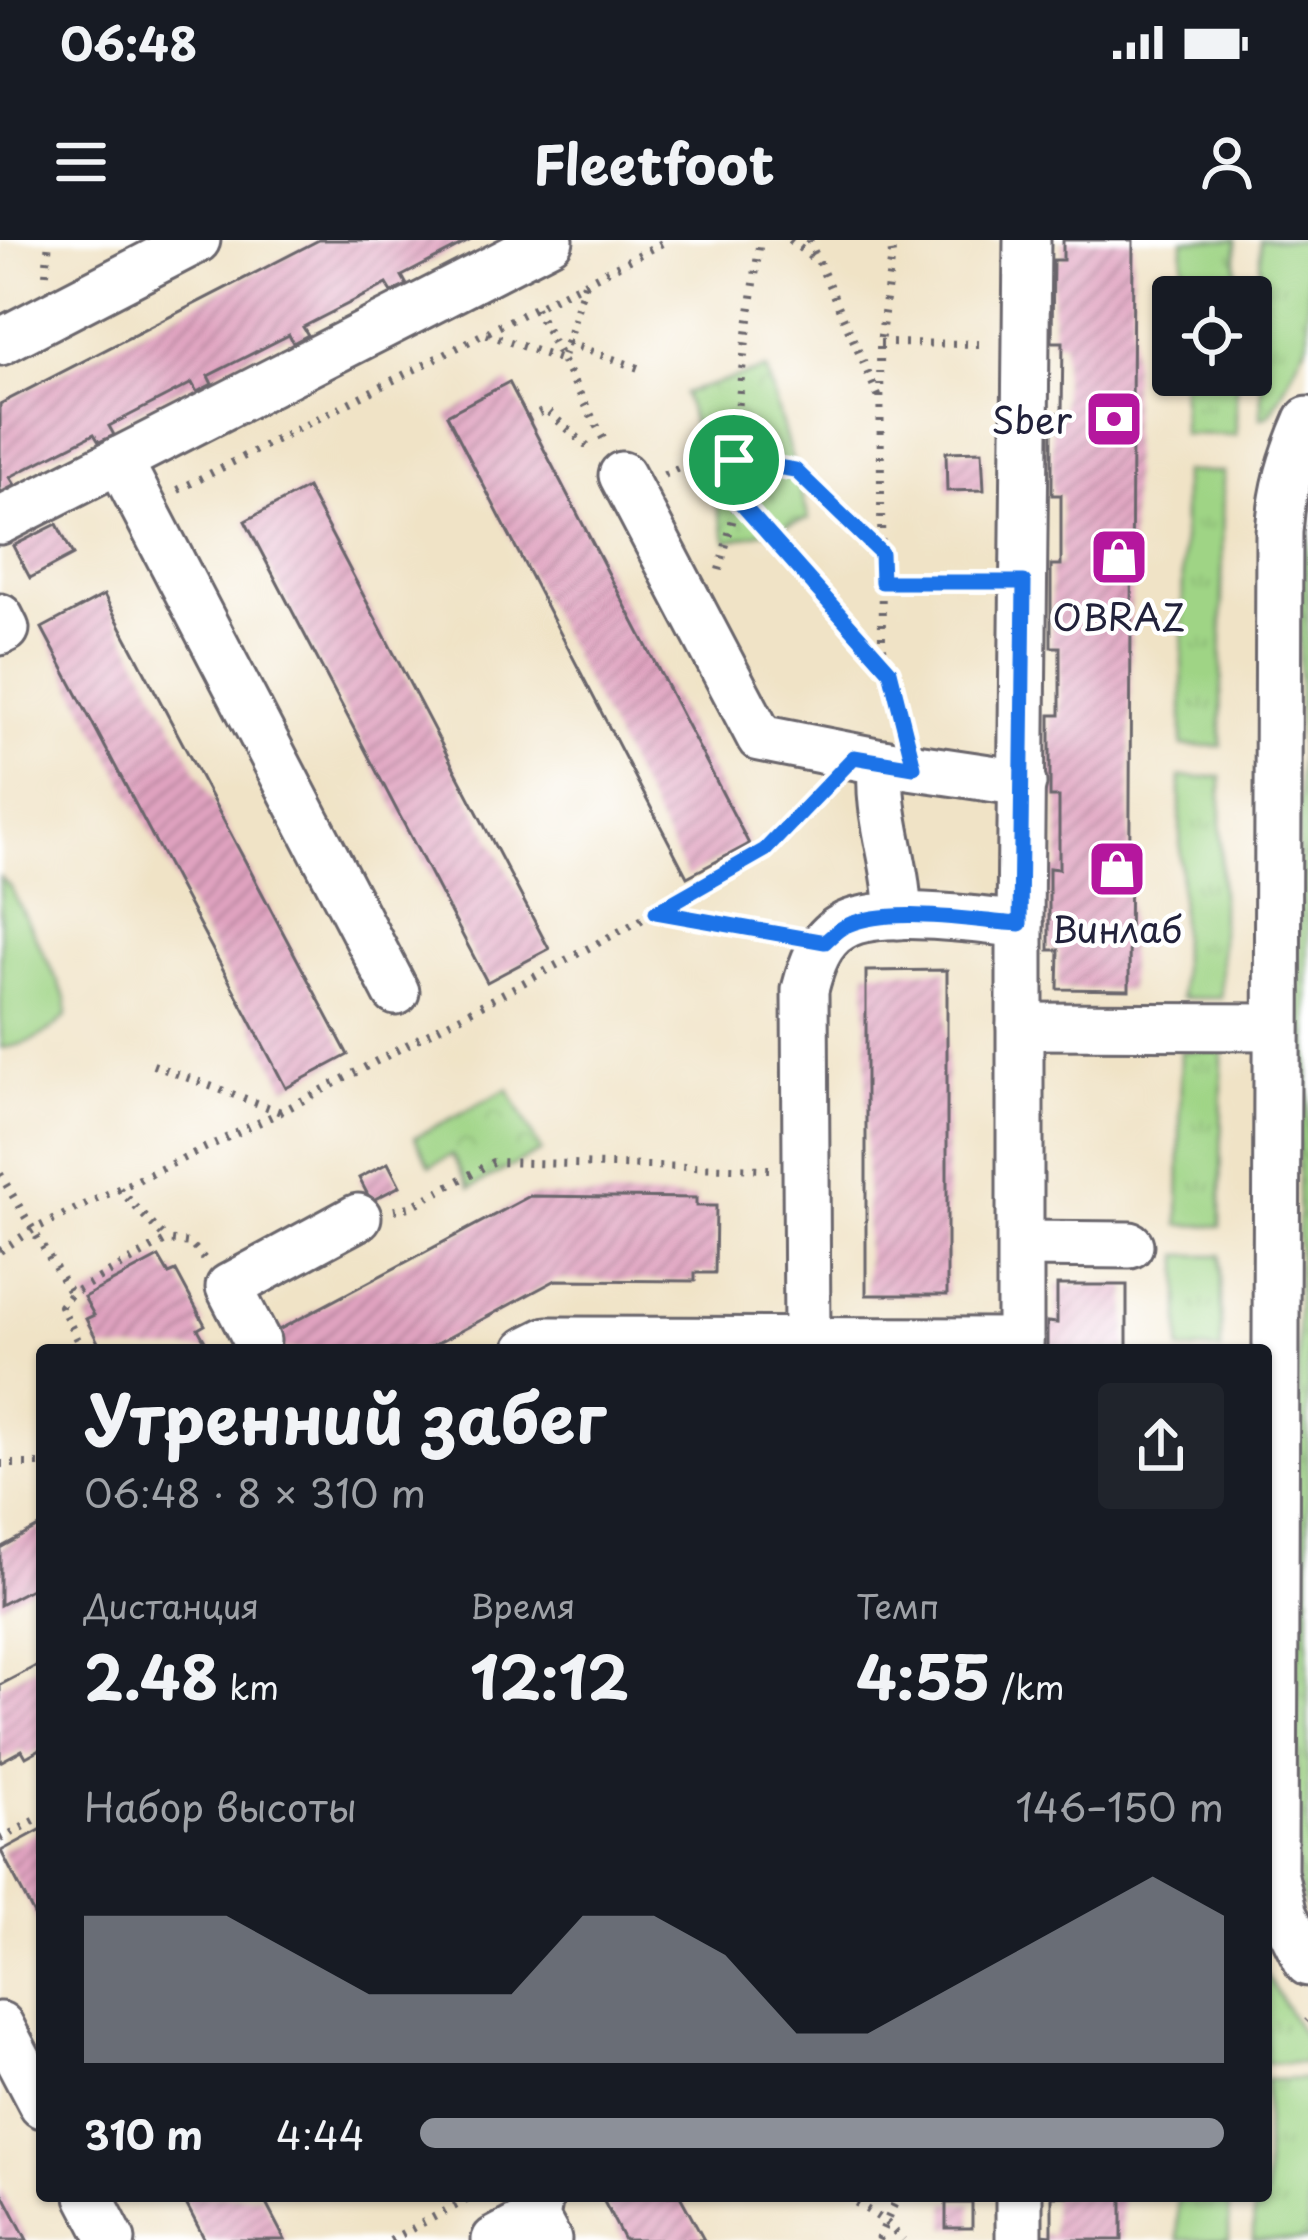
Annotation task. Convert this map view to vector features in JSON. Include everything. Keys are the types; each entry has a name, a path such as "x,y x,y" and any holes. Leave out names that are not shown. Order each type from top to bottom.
{"street":[{"path":"0,342 197,240"},
{"path":"0,521 550,240"},
{"path":"1020,1344 1027,240"},
{"path":"1308,420 1282,492 1279,532 1274,1871 1284,1916 1308,1964"},
{"path":"119,460 396,992"},
{"path":"622,475 760,738 1022,783"},
{"path":"0,617 6,628 0,632"},
{"path":"883,762 878,785 898,916"},
{"path":"798,1344 807,1170 805,990 812,964 825,942 843,926 869,918 1020,924"},
{"path":"1020,1026 1275,1027"},
{"path":"257,1341 230,1287 358,1217"},
{"path":"1021,1244 1130,1245"},
{"path":"539,1344 547,1340 716,1340 782,1344"},
{"path":"696,1344 716,1340"},
{"path":"0,2025 36,2094"},
{"path":"92,2202 112,2240"},
{"path":"1019,2202 1019,2240"},
{"path":"495,2240 541,2218"}],"path":[{"path":"144,508 668,240"},
{"path":"728,542 738,500 734,460 741,377 760,240"},
{"path":"790,240 818,263"},
{"path":"808,240 882,405"},
{"path":"0,1251 34,1229 281,1112 656,912 765,850 883,762 890,671 882,644 880,343 890,240"},
{"path":"562,360 586,282"},
{"path":"536,308 622,475"},
{"path":"485,334 562,360"},
{"path":"567,343 644,370"},
{"path":"880,343 1026,345"},
{"path":"528,419 546,410 622,475"},
{"path":"703,456 795,470 881,553"},
{"path":"738,500 890,671"},
{"path":"882,582 1024,582"},
{"path":"656,912 825,942"},
{"path":"153,1065 281,1112"},
{"path":"358,1217 410,1207 493,1162 807,1170"},
{"path":"0,1174 71,1294"},
{"path":"119,1189 166,1240"},
{"path":"80,1344 61,1306 71,1294 166,1240 190,1243 230,1287"},
{"path":"0,1464 36,1464"},
{"path":"0,1839 36,1819"},
{"path":"390,2240 463,2202"},
{"path":"855,2202 903,2240"},
{"path":"878,2240 895,2202"}],"green space":[{"path":"1183,240 1236,240 1236,276 1182,276"},
{"path":"1260,240 1308,240 1308,340 1273,410 1261,418 1261,396 1272,396 1272,276 1260,276"},
{"path":"766,369 809,519 727,542 684,393"},
{"path":"1182,396 1236,396 1236,435 1182,434"},
{"path":"1183,472 1223,472 1221,746 1182,746"},
{"path":"1308,487 1308,1918 1298,1883 1297,1832 1300,532"},
{"path":"1180,777 1221,777 1221,998 1181,998"},
{"path":"0,877 10,887 66,998 67,1015 37,1038 1,1048"},
{"path":"1181,1051 1222,1051 1221,1226 1179,1225"},
{"path":"508,1089 541,1151 470,1188 452,1155 430,1166 415,1137"},
{"path":"1180,1255 1221,1255 1221,1344 1180,1344"},
{"path":"1272,1984 1308,2044 1308,2063 1272,2063"},
{"path":"1308,2079 1308,2240 1253,2240 1254,2202 1272,2202 1272,2080"},
{"path":"1178,2202 1229,2202 1229,2240 1178,2240"}],"building":[{"path":"319,240 471,240 402,276 407,285 392,292 387,284 303,327 308,335 293,343 289,335 208,376 212,384 197,392 192,383 109,426 114,435 99,442 94,434 10,477 15,485 0,493 0,404"},
{"path":"1063,240 1133,240 1129,990 1058,989 1059,950 1049,950 1049,868 1059,869 1059,797 1050,797 1050,715 1060,715 1060,647 1051,647 1051,565 1061,565 1061,495 1052,495 1052,413 1062,413 1063,342 1052,342 1053,260 1063,260"},
{"path":"509,382 749,844 687,877 447,415"},
{"path":"982,451 984,490 947,491 946,452"},
{"path":"307,488 549,949 487,982 245,521"},
{"path":"57,524 73,555 30,578 13,546"},
{"path":"104,595 348,1055 286,1088 42,628"},
{"path":"947,970 947,1295 866,1295 866,971"},
{"path":"388,1163 400,1186 371,1201 359,1178"},
{"path":"530,1196 696,1198 696,1206 716,1206 715,1273 695,1273 695,1281 556,1280 436,1344 252,1344"},
{"path":"159,1257 169,1274 176,1271 205,1325 198,1329 207,1344 99,1344 86,1319 94,1315 84,1297"},
{"path":"1057,1285 1127,1285 1127,1344 1047,1344 1047,1322 1057,1323"},
{"path":"36,1528 36,1586 0,1605 0,1548"},
{"path":"36,1666 36,1751 26,1757 22,1750 0,1762 0,1685"},
{"path":"36,1832 36,1918 1,1851"},
{"path":"0,2188 27,2240 0,2240"},
{"path":"185,2202 265,2202 285,2240 205,2240"},
{"path":"604,2202 683,2202 704,2240 624,2240"},
{"path":"1052,2202 1122,2202 1122,2240 1041,2240 1041,2234 1052,2235"},
{"path":"946,2203 972,2203 972,2228 946,2228"}],"place":[{"name":"Sber","path":"1114,419"},
{"name":"OBRAZ","path":"1119,557"},
{"name":"Винлаб","path":"1117,869"}],"route":[{"path":"734,460 795,470 881,553 882,582 1024,582 1020,924 869,918 843,926 825,942 656,912 765,850 854,757 914,767 890,671 738,500 734,460"}]}
